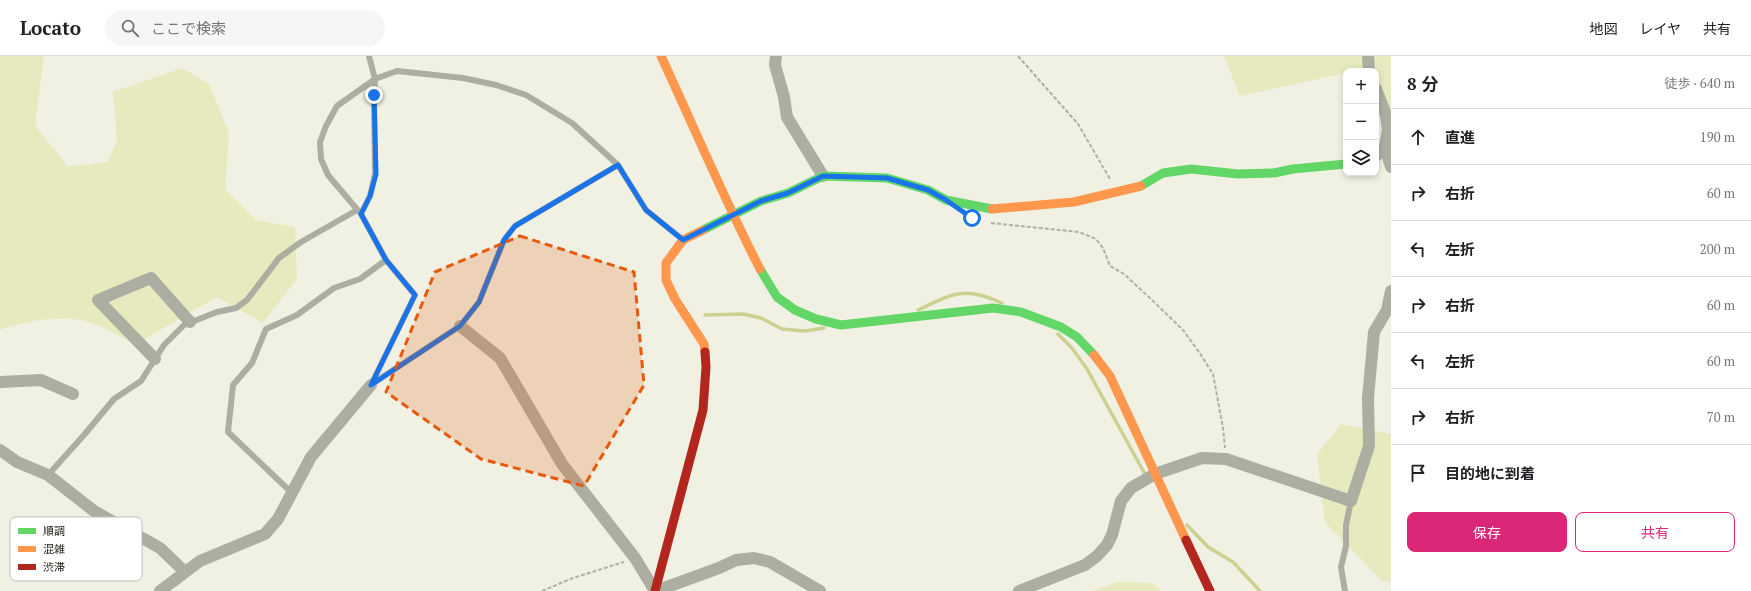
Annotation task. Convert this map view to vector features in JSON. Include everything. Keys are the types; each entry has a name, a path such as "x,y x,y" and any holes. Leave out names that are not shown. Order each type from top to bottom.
{"street":[{"path":"661,56 691,120 732,215 765,280 777,297 795,310 816,319 841,324 993,308 1021,312 1061,327 1077,337 1095,356 1110,376 1123,401 1155,474 1210,591"},
{"path":"776,56 775,65 787,117 823,176"},
{"path":"1368,56 1369,68"},
{"path":"1379,97 1386,115 1388,130 1385,147 1391,167"},
{"path":"1379,153 1385,147"},
{"path":"656,591 703,410 706,367 704,344 675,299 666,280 666,262 683,240 761,201 788,193 823,176 887,178 928,190 946,200 988,210 1074,202 1140,186 1163,173 1191,169 1238,174 1274,173 1293,169 1343,164"},
{"path":"155,359 98,300 151,278 190,322"},
{"path":"1019,591 1085,565 1107,546 1112,535 1121,501 1131,488 1155,474 1202,458 1226,459 1351,501 1369,446 1368,398 1374,332 1387,310 1391,292"},
{"path":"460,326 500,358 562,464 635,558 656,591"},
{"path":"0,382 41,380 73,394"},
{"path":"160,591 200,561 265,534 278,519 311,457 371,385"},
{"path":"0,450 17,462 48,475 94,511 105,517"},
{"path":"142,538 160,548 185,572"},
{"path":"656,591 736,560 754,558 770,562 820,591"}],"lane":[{"path":"48,475 84,436 114,399 141,382 164,345 184,325 217,312 236,308 247,300 279,258 301,242 359,212 370,196 376,174 375,79 369,56"},
{"path":"371,385 415,295 386,260 359,212 328,175 321,159 320,142 326,126 337,106 375,79 397,71 426,74 463,78 496,85 526,95 572,123 618,165 646,210 683,240"},
{"path":"371,385 460,326 479,302 504,240 515,226 618,165"},
{"path":"292,493 228,432 233,385 252,363 266,329 297,315 334,288 360,279 386,260"},
{"path":"1345,591 1342,567 1346,546 1346,524 1351,501"}],"path":[{"path":"1018,56 1078,124 1117,192"},
{"path":"989,223 1079,232 1096,239 1103,248 1110,266 1124,274 1183,330 1213,374 1223,428 1226,459"},
{"path":"542,591 573,578 635,558"}],"highlighted area":[{"path":"520,236 634,272 644,385 584,486 481,459 386,392 435,272"}],"green space":[{"path":"0,56 44,56 35,125 68,167 108,162 117,140 113,92 182,68 209,84 229,133 225,189 256,220 295,227 297,279 263,323 217,297 136,344 97,325 74,319 42,320 20,324 0,330"},
{"path":"1224,56 1391,56 1391,129 1379,83 1379,68 1343,68 1343,74 1240,96"},
{"path":"1341,424 1391,434 1391,581 1383,582 1325,522 1317,454"},
{"path":"1117,582 1153,583 1161,591 1093,591"}],"waterway":[{"path":"918,310 941,299 968,293 1002,303"},
{"path":"705,315 743,314 761,318 782,329 805,331 824,328"},
{"path":"1058,334 1072,348 1087,369 1146,476"},
{"path":"1187,525 1208,547 1233,562 1260,591"}],"traffic: fast":[{"path":"1141,186 1163,173 1191,169 1238,174 1274,173 1293,169 1343,164"},
{"path":"703,230 761,201 788,193 823,176 887,178 928,190 946,200 992,209"},
{"path":"760,269 777,297 795,310 816,319 841,325 993,308 1021,312 1061,327 1077,337 1094,355"}],"traffic: slow":[{"path":"661,56 760,269"},
{"path":"992,209 1074,202 1141,186"},
{"path":"703,230 683,240 666,263 666,280 675,299 704,344 705,352"},
{"path":"1094,355 1110,376 1186,540"}],"traffic: jam":[{"path":"655,591 703,410 706,367 705,352"},
{"path":"1186,540 1210,591"}],"route":[{"path":"374,95 376,174 370,196 361,214 386,260 415,295 371,385 460,326 479,302 504,240 515,226 618,165 646,210 683,240 761,201 788,193 823,176 887,178 928,190 946,200 972,218"}]}
